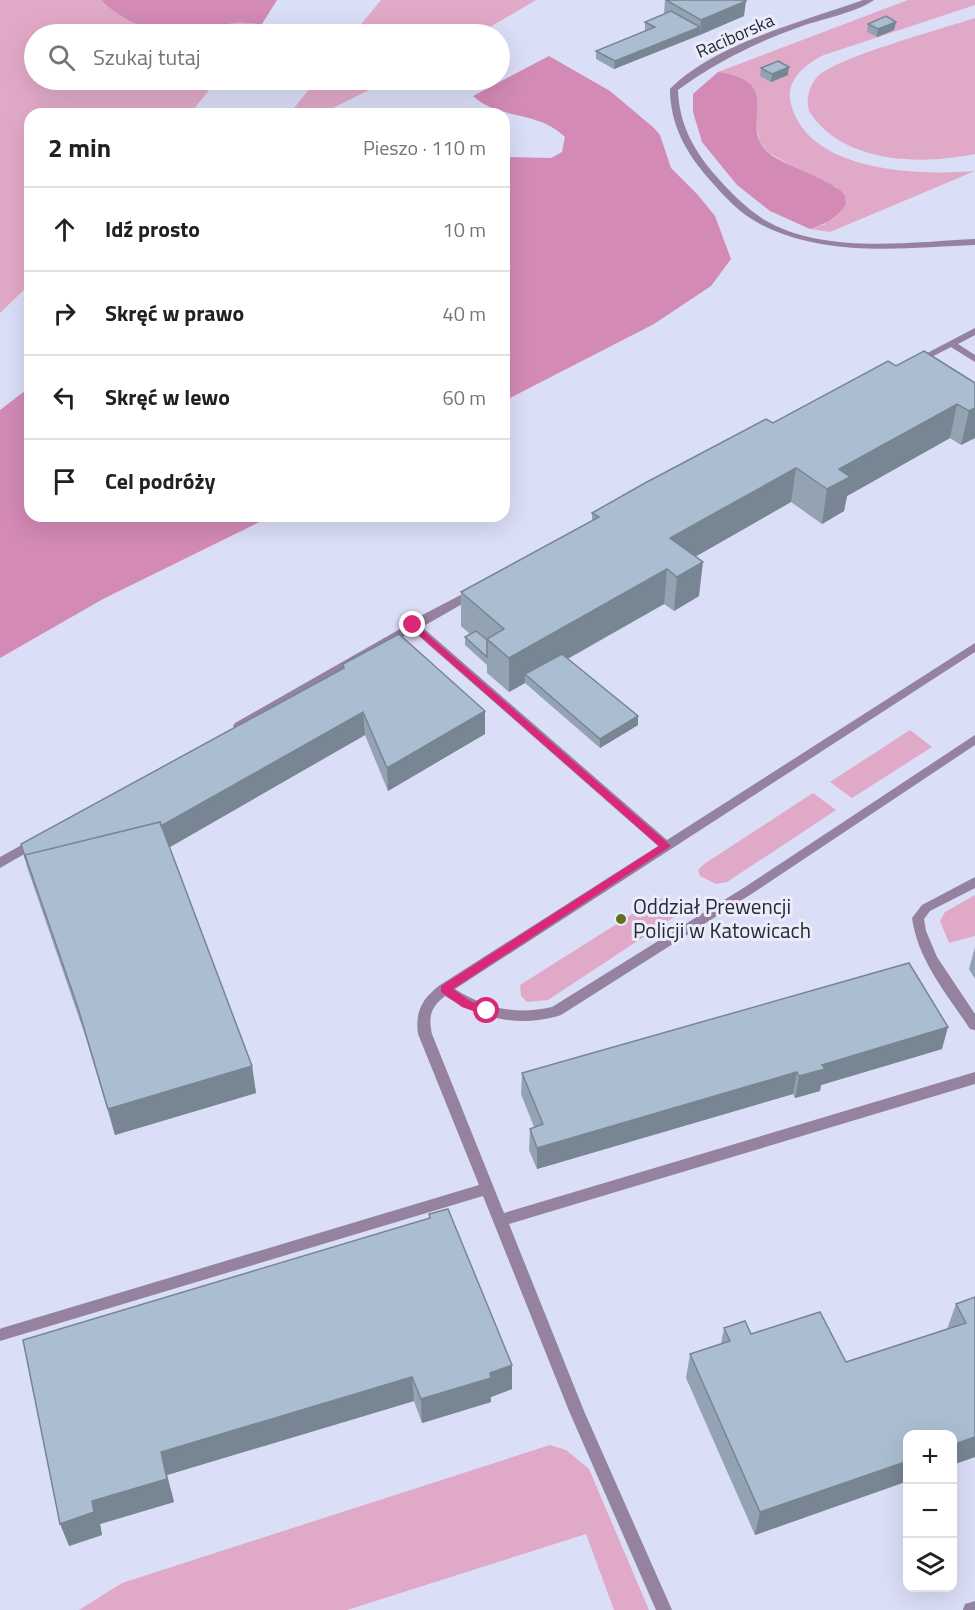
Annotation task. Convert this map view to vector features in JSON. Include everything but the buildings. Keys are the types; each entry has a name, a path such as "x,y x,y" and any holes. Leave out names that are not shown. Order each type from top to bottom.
{"street":[{"name":"Raciborska","path":"870,0 732,53 694,72 674,89 673,110 686,141 713,180 734,204 777,231 812,242 885,247 975,242"},
{"path":"900,368 975,331"},
{"path":"952,344 975,359"},
{"path":"227,732 413,625 486,586"},
{"path":"413,625 666,846"},
{"path":"664,1610 577,1411 425,1034 422,1017 429,1001 445,989 975,647"},
{"path":"445,989 466,1004 504,1015 537,1017 556,1011 749,890 975,739"},
{"path":"0,863 52,833"},
{"path":"975,882 926,908 918,918 918,932 927,950 975,1025"},
{"path":"501,1220 975,1078"},
{"path":"2,1335 488,1188"}],"shaded area":[{"path":"0,0 101,0 112,10 136,24 24,24 24,90 209,90 195,108 24,108 24,290 0,313"},
{"path":"101,0 277,0 262,24 136,24 112,10"},
{"path":"381,0 536,0 495,24 361,24"},
{"path":"908,0 975,0 975,5 824,55 812,62 795,78 790,91 790,99 799,123 816,142 839,155 866,164 894,170 923,172 975,171 830,232 810,229 825,224 837,187 796,169 768,152 760,142 755,120 718,72"},
{"path":"975,18 975,154 909,159 864,152 826,131 811,114 808,105 810,90 817,77 827,69 916,36"},
{"path":"549,56 610,91 660,135 671,168 715,216 731,259 711,286 654,324 510,398 510,157 551,158 562,152 565,137 543,123 510,113 510,108 492,108 473,96 484,90 510,90 510,77"},
{"path":"718,72 739,77 751,85 756,95 757,130 760,142 769,153 833,185 845,196 846,205 834,217 810,229 770,211 737,185 702,142 693,112 693,94"},
{"path":"309,90 369,90 333,108 294,108"},
{"path":"24,392 24,522 260,522 103,599 0,658 0,410"},
{"path":"910,730 932,747 852,798 830,782"},
{"path":"813,793 836,810 727,882 716,884 700,876 698,870 704,864"},
{"path":"975,895 975,936 949,943 940,921 945,912"},
{"path":"665,898 674,902 678,908 677,915 548,1000 527,1002 521,996 520,985 653,901"},
{"path":"550,1445 566,1450 589,1469 649,1610 614,1610 586,1534 347,1610 79,1610 122,1583"}],"place":[{"name":"Oddział Prewencji Policji w Katowicach","path":"621,919"}],"route":[{"path":"413,625 666,846 445,989 466,1004 487,1011"}]}
